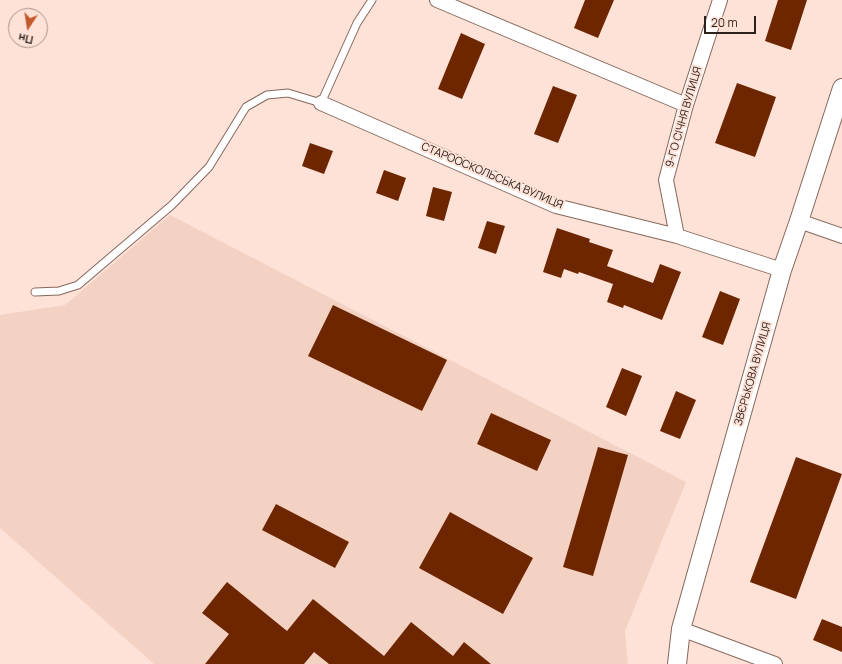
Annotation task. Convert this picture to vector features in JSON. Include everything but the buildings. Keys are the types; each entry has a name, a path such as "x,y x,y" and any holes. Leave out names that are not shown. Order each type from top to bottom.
{"street":[{"path":"437,0 686,105"},
{"name":"9-ГО СІЧНЯ ВУЛИЦЯ","path":"677,236 666,180 686,105 719,0"},
{"name":"ЗВЄРЬКОВА ВУЛИЦЯ","path":"677,664 682,629 782,270 842,88"},
{"name":"СТАРООСКОЛЬСЬКА ВУЛИЦЯ","path":"321,102 556,206 677,236 782,270"},
{"path":"799,220 842,236"},
{"path":"682,629 776,664"}],"lane":[{"path":"35,292 58,291 78,285 172,205 209,167 246,107 267,94 288,93 321,102 357,23 372,0"}],"shaded area":[{"path":"170,215 686,482 625,631 628,664 154,664 0,528 0,315 65,305"}]}
